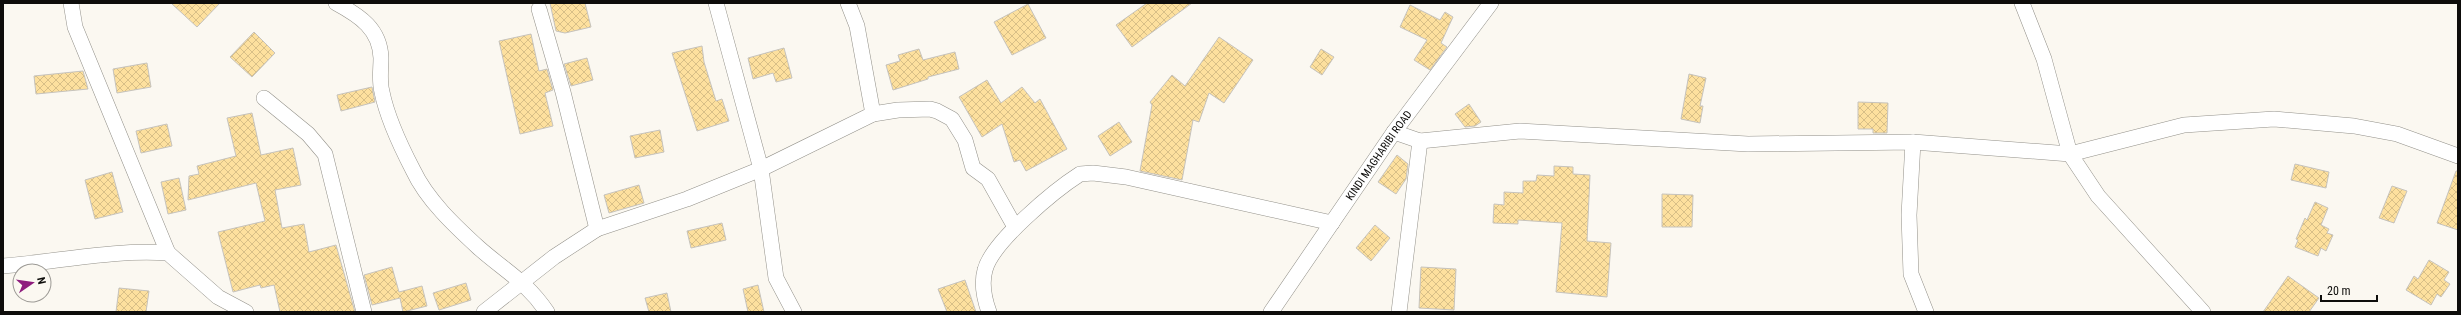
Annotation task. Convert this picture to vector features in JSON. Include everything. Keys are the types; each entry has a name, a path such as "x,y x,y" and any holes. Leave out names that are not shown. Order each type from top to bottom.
{"street":[{"path":"71,3 75,27 168,253 218,297 246,312"},
{"path":"336,3 359,16 368,24 377,37 381,53 381,90 400,140 421,186 435,204 479,248 522,282 547,312"},
{"path":"716,3 761,169 776,278 794,312"},
{"path":"848,3 857,26 873,114"},
{"name":"KINDI MAGHARIBI ROAD","path":"1271,312 1394,132 1491,3"},
{"path":"2022,3 2044,59 2070,154 2098,196 2204,312"},
{"path":"539,9 563,92 597,229"},
{"path":"264,98 308,134 325,154 364,312"},
{"path":"484,312 522,282 597,229 687,199 761,169 873,114 898,110 930,109 952,119 965,140 973,168 988,179 1015,227"},
{"path":"1394,132 1420,141 1520,131 1748,144 1913,142 2070,154 2184,125 2274,119 2354,126 2397,134 2458,156"},
{"path":"1399,312 1420,141"},
{"path":"1913,142 1909,215 1911,274 1926,312"},
{"path":"989,312 982,289 985,269 993,253 1015,227 1080,174 1093,172 1126,177 1332,223"},
{"path":"3,266 46,263 123,253 168,253"}],"building":[{"path":"171,3 220,3 197,27"},
{"path":"550,3 585,3 591,27 565,33 556,31"},
{"path":"1147,3 1192,3 1132,47 1116,25"},
{"path":"1028,4 1046,38 1012,55 994,22"},
{"path":"1410,5 1440,20 1445,12 1453,17 1441,43 1447,47 1430,70 1414,60 1427,40 1400,27"},
{"path":"254,32 275,53 252,77 230,57"},
{"path":"531,34 539,71 547,69 553,90 545,93 553,126 520,134 499,41"},
{"path":"1219,37 1253,60 1224,103 1209,93 1199,122 1193,120 1182,180 1140,171 1152,105 1150,102 1172,75 1185,86"},
{"path":"702,46 704,62 716,101 722,99 729,121 697,131 672,53"},
{"path":"784,48 792,78 776,82 773,73 753,79 748,58"},
{"path":"919,49 923,60 955,52 959,69 928,77 928,79 893,90 886,65 900,61 898,55"},
{"path":"1321,49 1334,57 1322,75 1310,67"},
{"path":"587,58 593,80 571,86 564,64"},
{"path":"147,63 151,87 117,93 113,69"},
{"path":"83,71 88,89 36,94 34,76"},
{"path":"1689,74 1706,78 1700,106 1703,106 1700,123 1681,119"},
{"path":"987,80 1001,103 1022,87 1035,103 1040,99 1067,149 1026,171 1020,160 1014,162 1002,124 982,137 959,97"},
{"path":"372,87 375,102 341,111 337,95"},
{"path":"1858,102 1888,103 1887,133 1873,133 1873,129 1858,129"},
{"path":"1469,104 1481,122 1475,126 1465,127 1455,114"},
{"path":"252,113 261,155 293,148 301,185 275,190 282,228 304,224 309,252 336,245 355,312 280,312 274,285 261,288 260,285 233,292 218,232 265,221 256,183 188,200 189,176 199,174 197,166 236,156 227,118"},
{"path":"1119,122 1132,142 1110,156 1098,136"},
{"path":"167,124 172,146 141,153 136,131"},
{"path":"660,130 664,152 635,158 630,136"},
{"path":"1397,155 1408,164 1406,179 1396,194 1378,182"},
{"path":"2295,164 2329,172 2326,188 2291,180"},
{"path":"1554,166 1573,167 1573,174 1590,175 1587,241 1611,243 1607,297 1556,292 1562,223 1518,220 1518,224 1493,223 1494,204 1504,205 1504,192 1523,193 1523,181 1536,181 1537,175 1554,176"},
{"path":"2456,171 2458,171 2458,230 2437,223"},
{"path":"112,172 123,212 95,219 85,180"},
{"path":"179,178 186,210 168,214 161,182"},
{"path":"639,185 644,203 609,213 604,195"},
{"path":"2392,186 2407,191 2394,223 2379,218"},
{"path":"1662,194 1693,195 1692,227 1662,227"},
{"path":"2315,202 2328,208 2321,225 2329,229 2327,233 2333,235 2326,251 2321,248 2318,256 2295,247 2298,240 2296,239 2305,218 2307,220"},
{"path":"722,223 726,240 691,248 687,231"},
{"path":"1375,225 1390,238 1371,261 1356,248"},
{"path":"2429,260 2449,272 2444,280 2450,284 2441,297 2437,294 2431,305 2406,290 2414,276 2418,279"},
{"path":"392,267 399,292 422,286 427,306 403,312 400,298 372,305 364,275"},
{"path":"1421,267 1456,269 1454,310 1419,308"},
{"path":"2288,276 2319,298 2309,312 2263,312"},
{"path":"965,280 976,312 947,312 938,289"},
{"path":"466,283 471,300 439,310 433,293"},
{"path":"758,285 764,312 748,312 743,289"},
{"path":"119,288 149,291 146,312 116,312"},
{"path":"667,293 671,312 649,312 645,298"}]}
